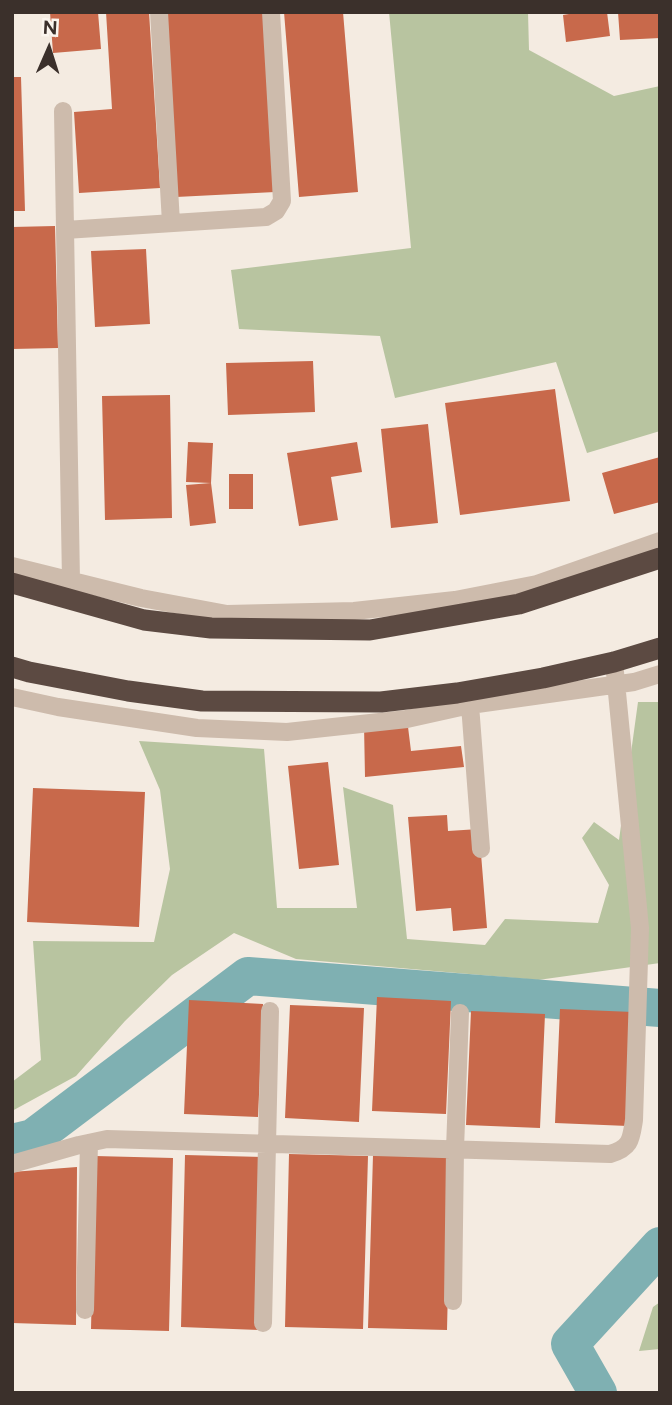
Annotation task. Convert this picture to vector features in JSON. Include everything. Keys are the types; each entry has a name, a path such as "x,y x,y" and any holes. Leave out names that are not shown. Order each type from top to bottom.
{"highway":[{"path":"12,583 144,620 211,628 370,630 519,604 660,558"},
{"path":"12,667 128,691 202,701 381,702 457,693 542,678 614,662 660,648"}],"street":[{"path":"159,12 171,223"},
{"path":"65,230 266,217 276,211 282,201 271,12"},
{"path":"62,111 71,581"},
{"path":"12,566 141,598 227,614 354,611 456,600 537,584 660,541"},
{"path":"12,1164 107,1139 611,1154 622,1151 629,1143 634,1120 640,928 614,662"},
{"path":"12,697 58,707 197,728 286,732 407,719 470,705 634,682 660,674"},
{"path":"470,705 481,849"},
{"path":"263,1324 270,1012"},
{"path":"453,1301 460,1013"},
{"path":"85,1310 89,1143"}],"green space":[{"path":"389,12 528,12 529,50 614,96 660,86 660,431 587,453 556,362 395,398 380,336 239,329 231,270 411,248"},
{"path":"638,702 660,702 660,963 538,980 296,959 234,933 172,975 125,1021 76,1076 12,1111 12,1082 41,1060 33,941 154,942 170,869 160,790 139,741 264,749 277,908 357,908 343,787 393,805 407,939 485,945 505,919 598,923 609,885 582,838 594,822 619,840"},
{"path":"660,1302 660,1349 639,1351 653,1307"}],"building":[{"path":"50,12 98,12 101,49 53,53"},
{"path":"106,12 149,12 160,188 79,193 74,112 112,109"},
{"path":"165,12 264,12 275,192 176,197"},
{"path":"284,12 343,12 358,192 299,197"},
{"path":"607,12 610,36 566,42 563,15"},
{"path":"618,12 660,12 660,38 620,40"},
{"path":"12,77 21,77 25,211 12,211"},
{"path":"55,226 58,348 12,349 12,227"},
{"path":"146,249 150,324 95,327 91,251"},
{"path":"313,361 315,412 228,415 226,363"},
{"path":"555,389 570,501 460,515 445,403"},
{"path":"170,395 172,518 105,520 102,396"},
{"path":"428,424 438,523 391,528 381,429"},
{"path":"188,442 213,443 211,483 186,482"},
{"path":"357,442 362,472 331,477 338,520 299,526 287,453"},
{"path":"660,457 660,502 614,514 602,473"},
{"path":"229,474 253,474 253,509 229,509"},
{"path":"211,483 216,523 190,526 186,485"},
{"path":"407,719 411,751 461,746 464,767 365,777 364,725"},
{"path":"328,762 339,865 299,869 288,766"},
{"path":"33,788 145,792 139,927 27,922"},
{"path":"447,815 448,831 479,829 487,928 453,931 451,908 416,911 408,817"},
{"path":"377,997 451,1001 446,1114 372,1111"},
{"path":"189,1000 263,1004 258,1117 184,1114"},
{"path":"290,1005 364,1008 359,1122 285,1118"},
{"path":"560,1009 633,1012 628,1126 555,1123"},
{"path":"471,1011 545,1014 540,1128 466,1125"},
{"path":"289,1154 368,1156 363,1329 285,1327"},
{"path":"185,1155 263,1157 259,1330 181,1327"},
{"path":"373,1155 451,1157 447,1330 368,1328"},
{"path":"95,1156 173,1158 169,1331 91,1329"},
{"path":"77,1167 76,1325 12,1323 12,1172"}],"waterway":[{"path":"12,1143 33,1138 248,976 660,1008"},
{"path":"598,1393 570,1344 660,1246"}]}
